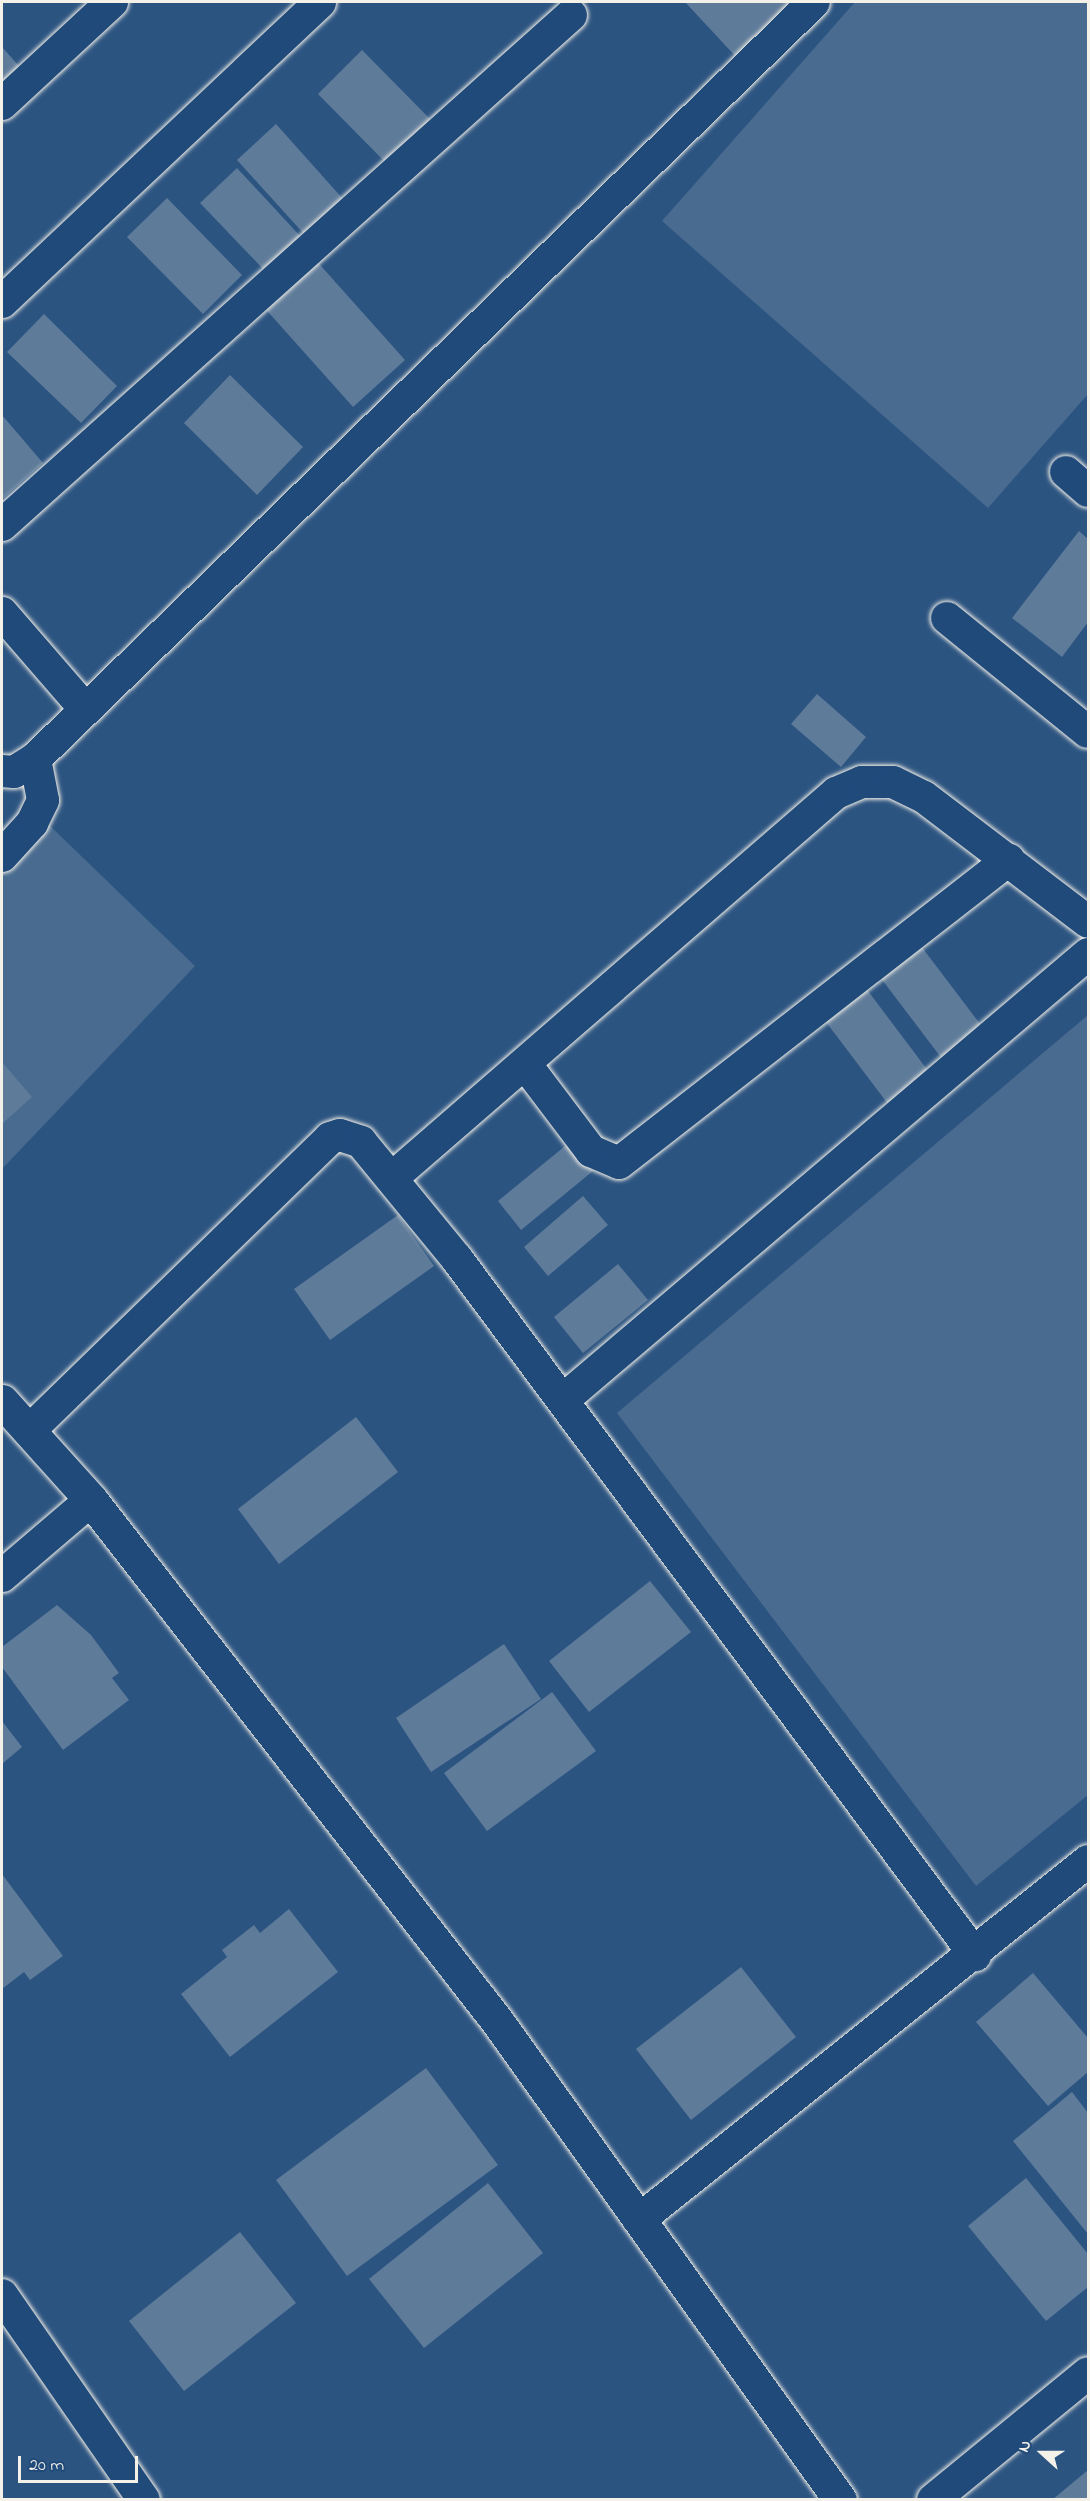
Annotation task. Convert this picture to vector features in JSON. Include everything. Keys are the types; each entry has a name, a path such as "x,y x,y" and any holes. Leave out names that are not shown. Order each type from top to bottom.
{"street":[{"path":"2,104 112,2"},
{"path":"2,302 316,2"},
{"path":"2,771 14,771 35,759 814,2"},
{"path":"2,525 571,15"},
{"path":"2,613 86,710"},
{"path":"947,618 1089,732"},
{"path":"2,856 32,823 43,800 35,759"},
{"path":"392,1178 526,1065 836,793 853,785 893,782 924,797 1009,859 1089,922"},
{"path":"526,1065 591,1151 619,1163 1009,859"},
{"path":"563,1400 1089,954"},
{"path":"29,1431 330,1138 340,1135 361,1142 392,1178 563,1400 975,1955"},
{"path":"2,1401 91,1500 497,2021 840,2499"},
{"path":"2,1576 91,1500"},
{"path":"639,2220 975,1955 1089,1861"},
{"path":"2,2295 144,2499"},
{"path":"933,2499 1084,2386"}],"shaded area":[{"path":"855,2 1088,2 1088,394 988,508 662,221"},
{"path":"46,822 195,966 2,1169 2,868"},
{"path":"1088,1015 1088,1795 976,1886 617,1413"}],"building":[{"path":"685,2 792,2 738,59"},
{"path":"2,47 28,76 2,102"},
{"path":"362,50 435,124 391,168 318,94"},
{"path":"276,124 343,199 304,234 237,160"},
{"path":"237,168 301,237 265,271 200,203"},
{"path":"167,198 242,275 203,314 127,237"},
{"path":"313,257 405,360 353,407 261,304"},
{"path":"44,314 117,386 81,423 7,352"},
{"path":"230,375 303,447 257,495 184,423"},
{"path":"2,415 43,463 2,499"},
{"path":"1079,531 1088,539 1088,622 1062,657 1012,618"},
{"path":"817,694 866,737 841,767 791,724"},
{"path":"921,946 990,1037 949,1068 880,977"},
{"path":"862,983 932,1076 891,1108 820,1014"},
{"path":"2,1062 32,1097 2,1124"},
{"path":"570,1142 593,1171 521,1230 498,1201"},
{"path":"583,1196 608,1225 548,1276 524,1247"},
{"path":"398,1215 434,1266 330,1340 294,1289"},
{"path":"618,1264 648,1300 583,1353 554,1317"},
{"path":"356,1417 398,1472 279,1564 238,1509"},
{"path":"650,1581 691,1632 589,1712 549,1661"},
{"path":"57,1605 91,1635 119,1673 112,1678 129,1700 63,1750 2,1667 2,1647"},
{"path":"504,1644 541,1699 431,1772 396,1718"},
{"path":"552,1692 596,1751 487,1831 444,1773"},
{"path":"2,1721 22,1747 2,1764"},
{"path":"2,1874 63,1956 30,1980 24,1972 2,1989"},
{"path":"289,1909 338,1972 230,2057 181,1994 227,1957 222,1950 254,1925 260,1933"},
{"path":"741,1967 796,2037 691,2120 636,2049"},
{"path":"1033,1973 1088,2038 1088,2072 1048,2106 976,2022"},
{"path":"426,2068 498,2165 347,2276 276,2180"},
{"path":"1072,2092 1088,2113 1088,2234 1013,2141"},
{"path":"1026,2178 1088,2254 1088,2287 1046,2321 968,2226"},
{"path":"488,2183 543,2253 424,2348 369,2279"},
{"path":"240,2232 296,2303 184,2391 129,2321"},
{"path":"1088,2470 1088,2500 1052,2500"}]}
